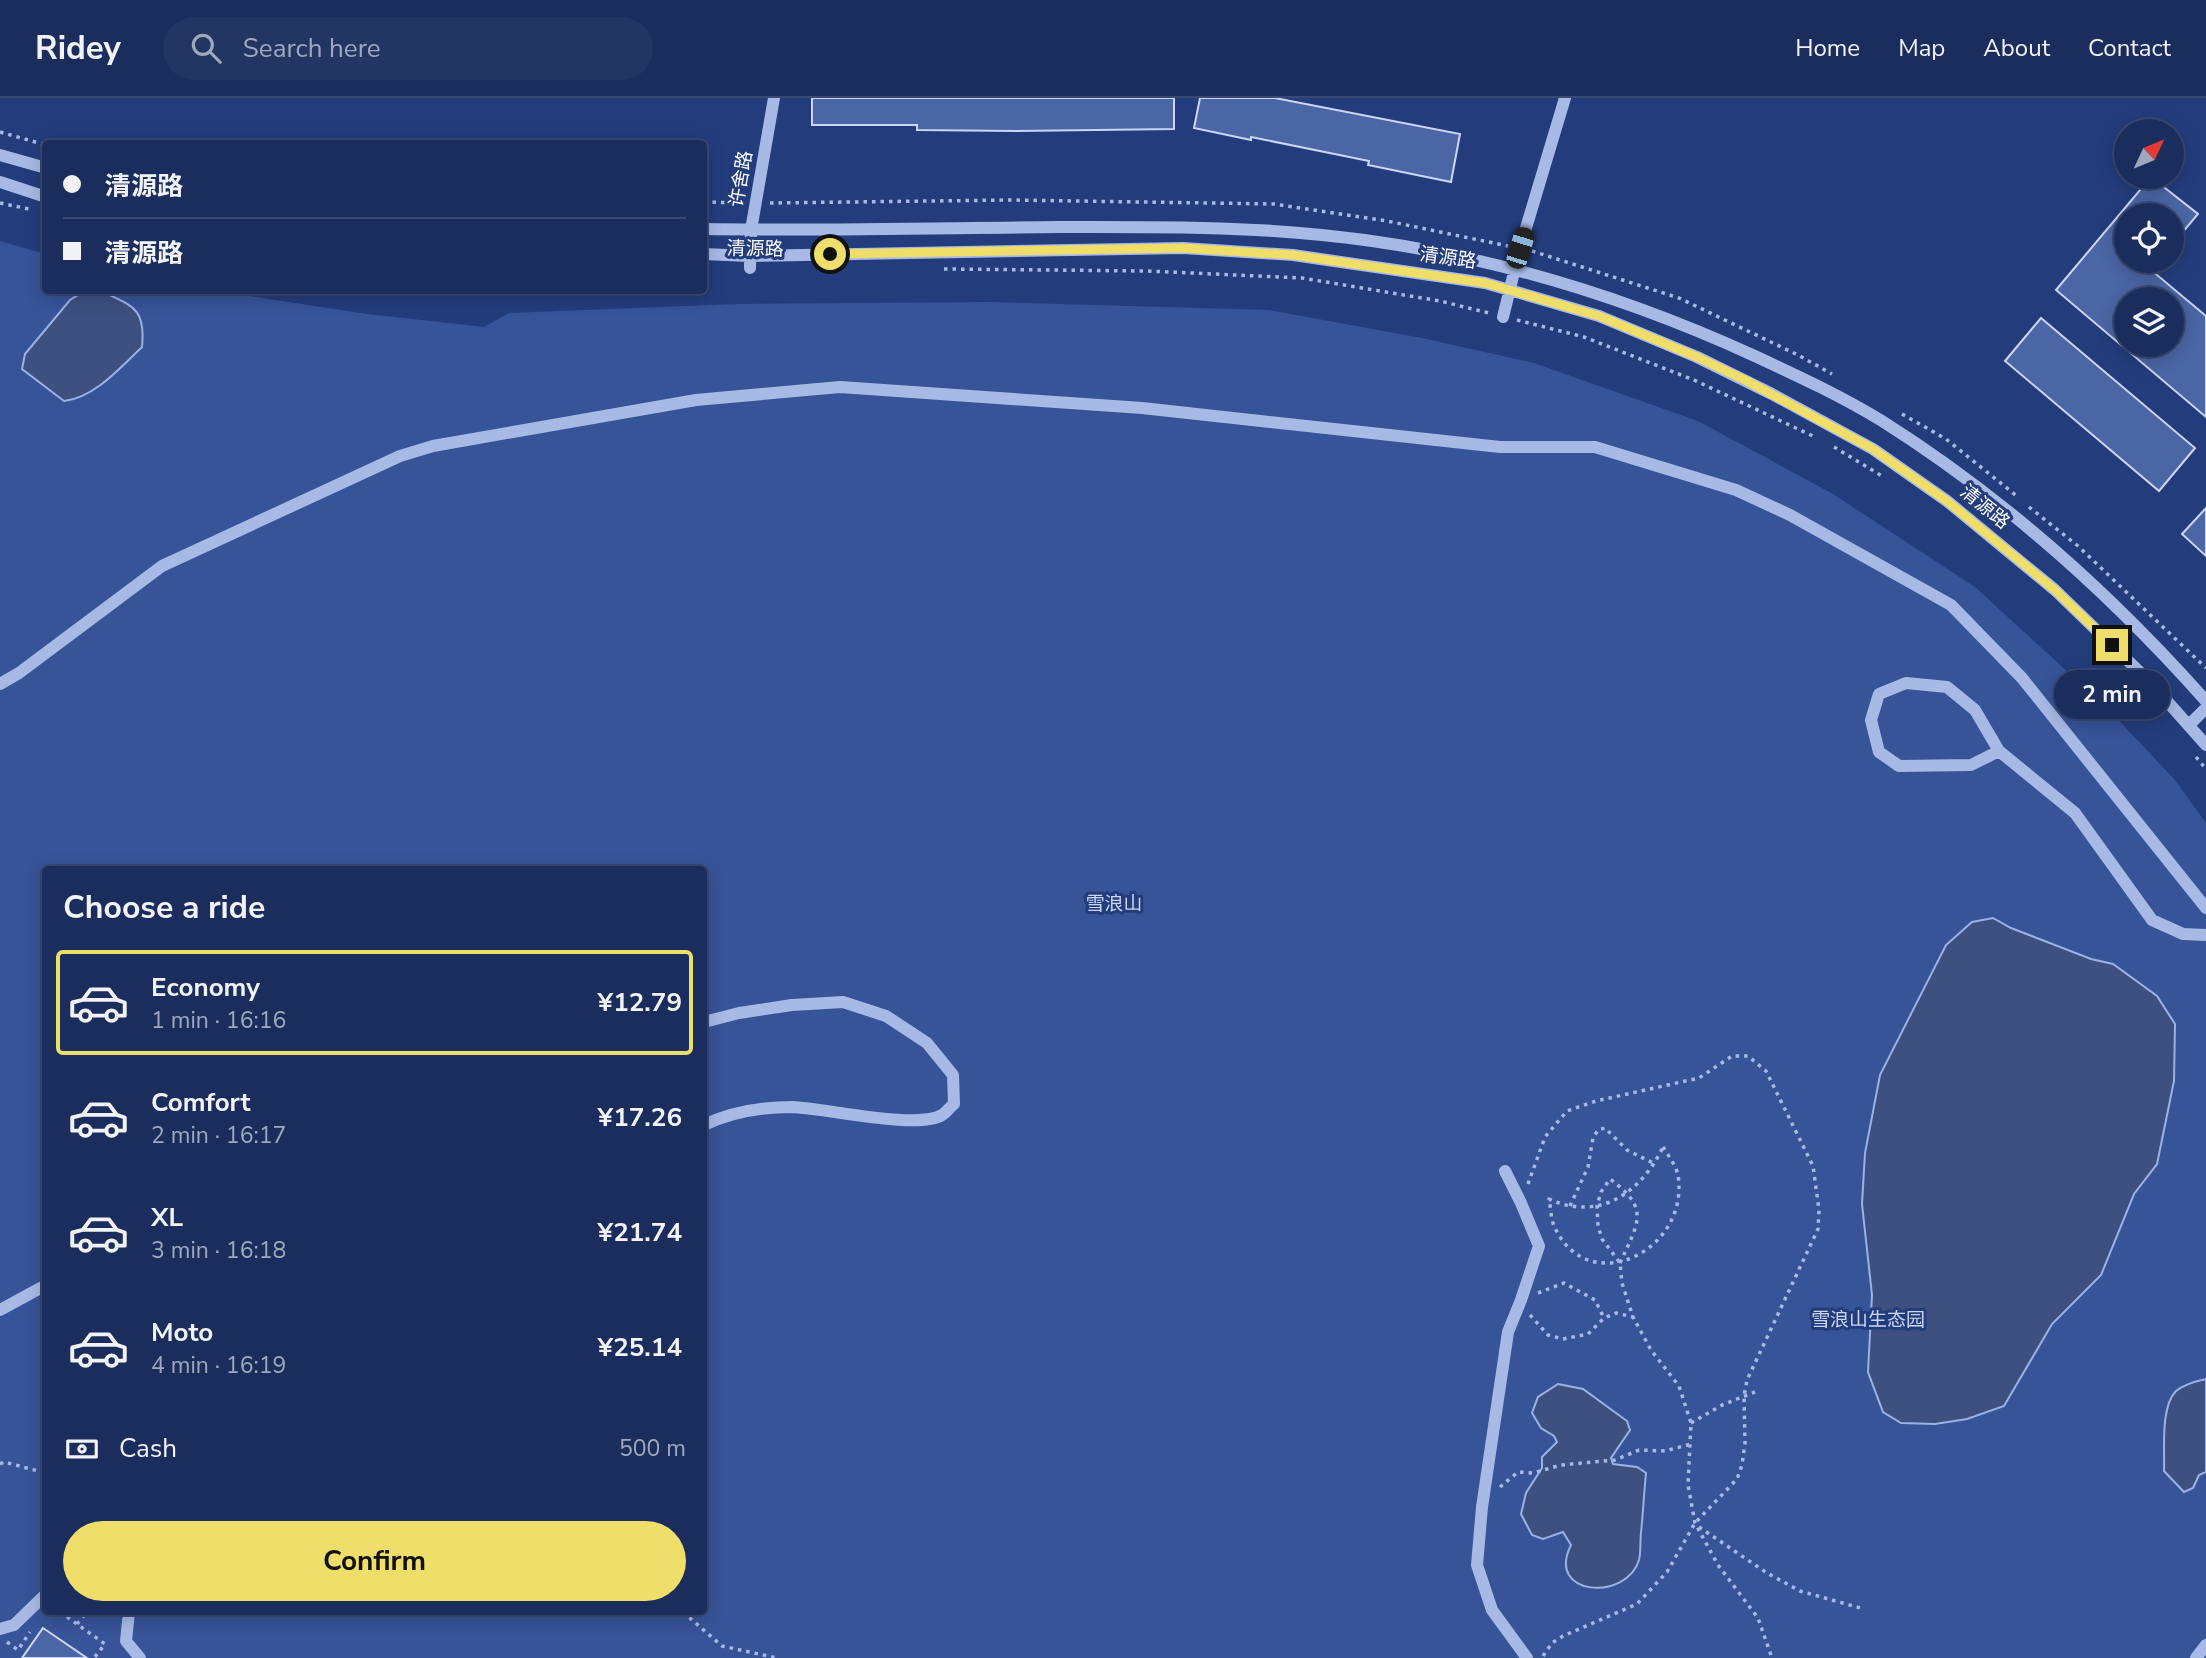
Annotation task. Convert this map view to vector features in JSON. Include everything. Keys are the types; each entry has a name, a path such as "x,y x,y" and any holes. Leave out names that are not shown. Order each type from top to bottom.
{"street":[{"name":"许舍路","path":"750,262 751,230 774,98"},
{"path":"1503,317 1565,98"},
{"path":"0,155 42,168"},
{"path":"0,182 42,196"},
{"name":"清源路","path":"707,229 1197,226 1323,235 1433,250 1515,268 1633,307 1720,340 1804,379 1880,420 1959,473 2046,542 2138,627 2206,701"},
{"name":"清源路","path":"707,255 750,262 1183,248 1293,255 1485,283 1599,316 1697,357 1772,394 1873,449 1947,501 2055,590 2150,682 2206,745"},
{"path":"0,684 19,673 162,566 400,456 433,446 696,400 839,387 1142,408 1500,447 1595,447 1736,491 1790,515 1951,605 2022,678 2206,908"},
{"path":"2000,751 1971,765 1899,766 1879,752 1871,720 1879,694 1906,683 1947,687 1975,710 2000,751 2075,813 2152,920 2183,934 2206,935"},
{"path":"2189,725 2206,708"},
{"path":"707,1021 792,1005 843,1002 886,1016 927,1043 953,1075 954,1104 941,1116 908,1121 794,1107 757,1109 718,1118 707,1124"},
{"path":"1505,1171 1539,1246 1508,1332 1482,1507 1477,1565 1493,1611 1527,1658"},
{"path":"0,1310 42,1286"},
{"path":"0,1629 14,1625 42,1598"},
{"path":"124,1658 129,1615"},
{"path":"125,1641 140,1658"},
{"path":"2196,1658 2206,1644"}],"path":[{"path":"0,132 42,144"},
{"path":"0,203 34,210"},
{"path":"942,270 1147,271 1302,278 1440,301 1584,337 1694,380 1821,439"},
{"path":"1832,446 1888,479"},
{"path":"2190,750 2206,769"},
{"path":"1521,1203 1545,1137 1567,1111 1596,1101 1699,1078 1732,1056 1748,1056 1766,1071 1813,1166 1819,1210 1818,1229 1747,1380 1744,1396 1745,1443 1737,1479 1695,1523 1667,1572 1637,1604 1563,1636 1552,1643 1541,1658"},
{"path":"1570,1206 1588,1167 1593,1138 1598,1130 1605,1128 1628,1150 1655,1164"},
{"path":"1663,1147 1678,1172 1679,1198 1672,1223 1654,1245 1620,1263 1593,1261 1570,1250 1555,1229 1549,1199 1570,1206 1597,1206 1615,1201 1627,1192 1643,1180 1663,1147"},
{"path":"1620,1263 1602,1240 1598,1226 1597,1206 1601,1192 1610,1179 1627,1192 1638,1211 1637,1226 1620,1263 1622,1283 1633,1317 1651,1350 1679,1386 1691,1423 1688,1485 1695,1523 1718,1565 1758,1618 1772,1658"},
{"path":"1604,1318 1595,1300 1564,1283 1521,1300 1541,1329 1548,1335 1563,1339 1588,1334 1604,1318 1616,1313 1633,1317"},
{"path":"1691,1423 1755,1392"},
{"path":"1482,1507 1518,1472 1533,1473 1561,1465 1615,1460 1639,1450 1665,1451 1691,1444"},
{"path":"0,1464 4,1462 42,1472"},
{"path":"1695,1523 1767,1573 1800,1591 1864,1609"},
{"path":"64,1615 104,1644 94,1658"},
{"path":"77,1624 84,1615"},
{"path":"687,1615 722,1646 777,1658"}],"green space":[{"path":"0,241 42,253 42,294 236,294 367,314 484,327 509,313 737,304 990,302 1269,310 1422,338 1534,363 1698,421 1833,494 1975,587 2108,709 2175,780 2206,823 2206,1658 0,1658"}],"shaded area":[{"path":"80,294 107,294 134,310 142,323 143,334 142,347 116,373 86,394 64,401 22,369 25,354 70,300"},
{"path":"1993,918 2011,928 2091,959 2113,964 2157,996 2175,1024 2174,1081 2157,1164 2134,1194 2101,1275 2052,1324 2004,1406 1967,1419 1935,1424 1901,1423 1883,1412 1868,1372 1872,1295 1862,1204 1865,1153 1880,1075 1946,945 1972,922"},
{"path":"2206,1379 2206,1472 2199,1475 2193,1488 2184,1492 2164,1471 2165,1418 2176,1391"},
{"path":"1558,1384 1583,1389 1627,1421 1630,1430 1611,1458 1613,1464 1637,1467 1646,1473 1639,1560 1632,1573 1620,1582 1605,1587 1578,1583 1569,1575 1566,1562 1571,1545 1563,1532 1543,1539 1532,1535 1521,1514 1526,1493 1542,1468 1542,1457 1557,1442 1554,1436 1541,1428 1532,1413 1538,1397"}],"building":[{"path":"812,98 1174,98 1174,129 917,130 917,125 812,125"},
{"path":"1200,98 1275,98 1460,134 1451,182 1368,165 1369,161 1194,128"},
{"path":"2141,189 2166,189 2198,214 2184,231 2184,203 2129,203"},
{"path":"2114,221 2114,273 2155,273 2171,287 2114,287 2114,339 2056,290"},
{"path":"2184,298 2206,316 2206,417 2135,357 2184,357"},
{"path":"2041,318 2195,448 2159,491 2005,361"},
{"path":"2206,508 2206,556 2182,534"},
{"path":"43,1628 87,1658 22,1658"}],"route":[{"path":"830,254 1183,248 1293,255 1485,283 1599,316 1747,381 1873,449 1947,501 2055,590 2112,645"}],"park label":[{"name":"雪浪山","path":"1114,904"},
{"name":"雪浪山生态园","path":"1868,1320"}]}
